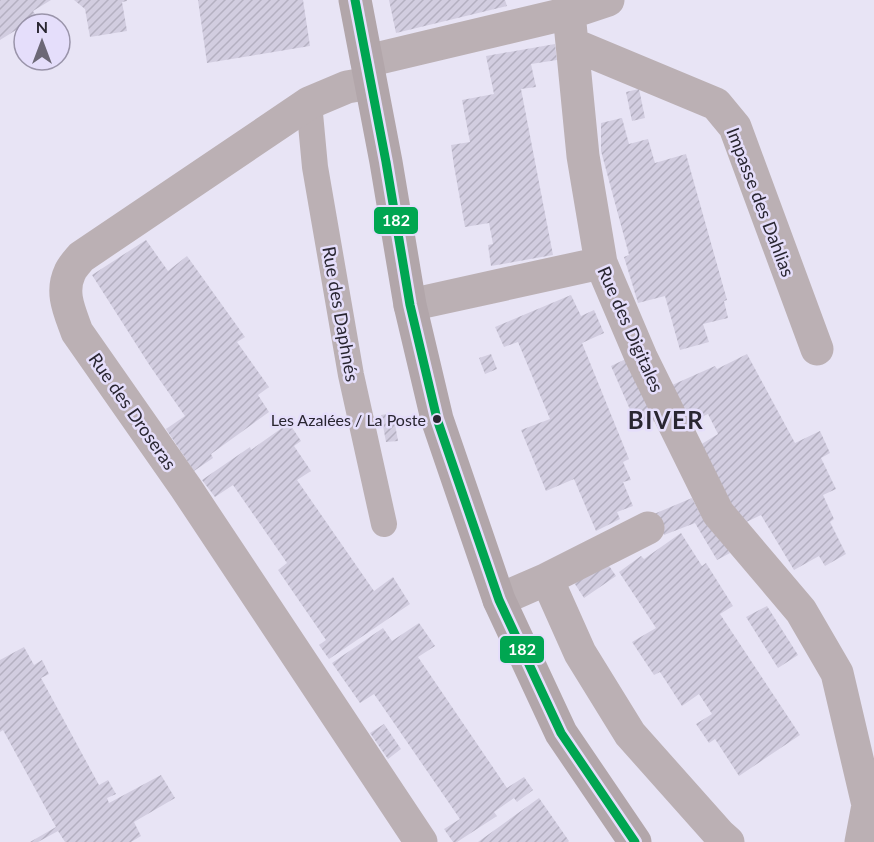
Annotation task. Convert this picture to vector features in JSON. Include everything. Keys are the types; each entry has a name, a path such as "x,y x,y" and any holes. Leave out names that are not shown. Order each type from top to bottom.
{"street":[{"path":"355,0 410,305 437,419 499,600 561,733 635,842"},
{"name":"Rue des Droseras","path":"421,842 192,498 77,332 64,290 70,272 81,257 309,103 346,87 368,72 570,29 608,0"},
{"name":"Rue des Digitales","path":"570,29 583,156 602,263 641,357 718,513 801,611 837,673 868,805 861,842"},
{"name":"Impasse des Dahlias","path":"570,29 716,104 735,127 817,349"},
{"path":"410,305 602,263"},
{"path":"499,600 547,579 648,528"},
{"path":"547,579 580,653 630,734 728,842"}],"lane":[{"name":"Rue des Daphnés","path":"309,103 315,167 351,375 384,524"}],"building":[{"path":"0,0 51,0 34,12 12,12 12,33 0,40"},
{"path":"74,0 127,0 122,2 127,31 90,37 85,9"},
{"path":"198,0 303,0 310,46 207,63"},
{"path":"389,0 505,0 507,6 396,33"},
{"path":"555,44 557,60 531,64 536,87 521,89 553,255 491,266 488,245 493,244 489,223 465,227 454,166 451,145 470,142 462,100 494,94 486,56"},
{"path":"639,89 645,118 632,121 626,92"},
{"path":"622,118 629,144 648,139 655,163 686,154 727,300 724,301 728,318 703,324 709,342 680,350 665,296 638,303 624,257 629,255 601,151 601,123"},
{"path":"146,240 168,271 187,256 245,337 237,342 269,387 258,395 269,412 211,454 213,458 194,471 166,429 185,416 92,275"},
{"path":"571,295 581,316 594,310 604,333 582,343 629,459 623,462 631,480 623,482 633,506 617,512 620,519 596,531 574,479 546,491 521,430 550,419 518,342 504,347 495,327"},
{"path":"491,354 497,369 485,374 479,358"},
{"path":"747,354 795,443 820,431 830,453 821,458 836,489 823,495 834,519 830,522 846,554 825,566 819,556 794,570 761,515 742,524 700,445 718,434 708,414 687,424 670,386 715,366 717,369"},
{"path":"628,358 657,420 638,428 611,366"},
{"path":"393,413 398,441 386,442 381,415"},
{"path":"289,423 301,441 294,446 311,471 297,480 374,591 393,577 410,604 329,659 319,645 326,640 278,570 287,563 233,485 215,497 202,480"},
{"path":"692,498 703,519 707,518 730,553 717,560 695,523 664,535 654,514"},
{"path":"681,533 702,566 706,563 733,606 720,614 800,735 739,776 715,739 709,743 696,724 712,714 699,694 682,706 660,672 654,675 632,642 656,628 619,572 641,556 644,559"},
{"path":"603,557 616,576 584,598 571,578"},
{"path":"767,606 798,655 778,668 746,617"},
{"path":"419,623 435,646 418,657 507,788 524,777 533,790 517,802 514,798 494,812 497,816 457,842 453,842 444,829 460,819 374,694 360,703 332,663 383,628 392,641"},
{"path":"24,647 34,665 42,660 49,674 41,678 99,785 108,780 116,794 107,798 109,803 161,775 175,798 134,822 141,836 131,842 65,842 58,831 38,842 30,842 56,827 3,730 0,732 0,660"},
{"path":"384,724 401,749 388,759 370,733"},
{"path":"539,798 568,842 478,842"}],"transit line":[{"name":"182","path":"355,0 410,305 437,419 499,600 561,733 635,842"}],"place":[{"name":"Les Azalées / La Poste","path":"437,419"}],"district":[{"name":"BIVER","path":"666,419"}]}
